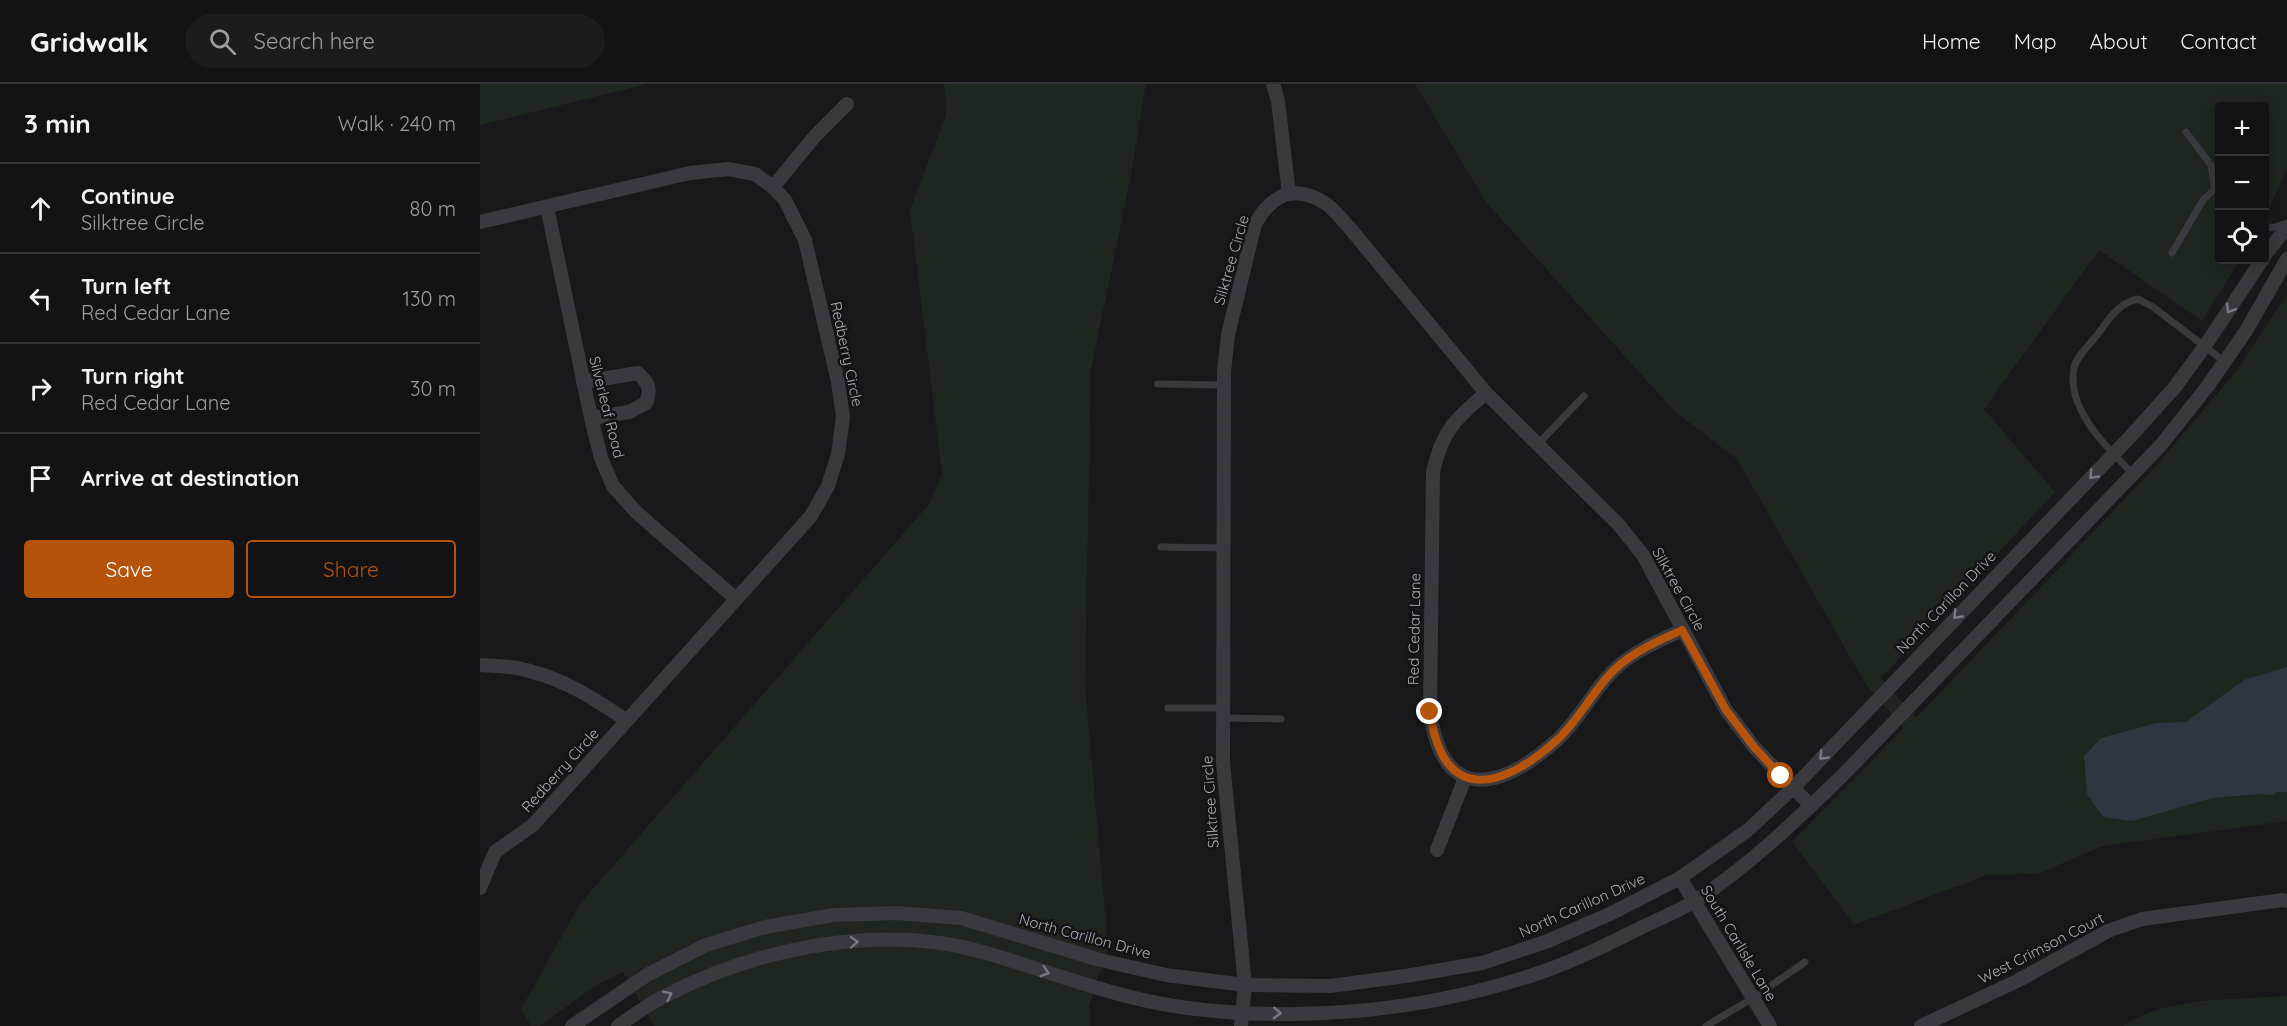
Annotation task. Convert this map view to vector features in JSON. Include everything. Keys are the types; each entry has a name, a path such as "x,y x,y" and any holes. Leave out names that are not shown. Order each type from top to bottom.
{"street":[{"path":"1273,84 1278,101 1289,194"},
{"path":"773,187 815,136 848,104"},
{"name":"Redberry Circle","path":"480,222 690,173 728,169 755,174 773,187 785,200 805,240 838,381 843,417 838,454 831,475 811,516 533,825 495,852 480,888"},
{"name":"Silktree Circle","path":"1242,1019 1245,985 1223,763 1224,385 1228,335 1255,224 1264,209 1274,199 1289,194 1313,197 1327,204 1486,393 1619,525 1643,555 1726,710 1754,747 1810,806"},
{"name":"Silverleaf Road","path":"547,207 591,418 601,458 613,486 636,512 735,598"},
{"name":"North Carillon Drive","path":"2269,250 2287,225"},
{"path":"618,1026 661,998 708,976 770,954 837,942 910,940 979,951 1103,990 1242,1019 1383,1009 1459,996 1535,975 1619,939 1694,901 1750,859 1810,806 1920,696 2161,445 2225,362 2246,331 2287,260"},
{"name":"North Carillon Drive","path":"572,1026 646,975 706,945 765,927 833,915 897,913 961,918 1100,960 1166,975 1245,985 1330,986 1482,963 1548,941 1612,913 1680,878 1748,830 1793,788 2175,387 2259,264"},
{"path":"583,382 638,373 648,383 650,394 646,403 629,412 591,418"},
{"name":"Red Cedar Lane","path":"1465,778 1444,759 1433,736 1430,712 1433,472 1445,434 1457,416 1486,393"},
{"path":"1437,850 1465,778 1482,781 1498,778 1514,771 1557,740 1573,723 1598,687 1616,668 1641,649 1682,630"},
{"path":"480,666 517,668 555,678 588,694 626,720"},
{"name":"South Carlisle Lane","path":"1680,878 1770,1026"},
{"name":"West Crimson Court","path":"1922,1026 2017,981 2108,931 2142,919 2287,901"}],"lane":[{"path":"2186,132 2211,165 2215,182"},
{"path":"2172,253 2203,200 2215,192"},
{"path":"2269,227 2287,225"},
{"path":"2133,474 2101,442 2084,417 2074,381 2074,366 2114,313 2126,301 2138,298 2225,362"},
{"path":"1158,384 1224,385"},
{"path":"1538,444 1584,396"},
{"path":"1161,547 1223,548"},
{"path":"1168,708 1281,719"},
{"path":"1706,1026 1753,998 1805,962"}],"shaded area":[{"path":"480,84 647,84 480,125"},
{"path":"944,84 1146,84 1131,175 1091,370 1085,685 1108,946 1089,1006 1091,1026 654,1026 623,972 595,986 540,1026 531,1026 521,1009 579,905 930,503 942,474 910,210 946,115"},
{"path":"1415,84 2287,84 2287,170 2269,208 2269,102 2215,102 2215,264 2238,264 2202,321 2099,250 1984,409 2055,492 1881,678 1916,718 2157,465 2237,370 2287,294 2287,821 2103,846 2037,874 1987,875 1854,925 1792,842 1904,728 1866,685 1737,459 1675,412 1486,202"},
{"path":"2287,667 2287,792 2277,792 2273,795 2212,798 2132,821 2103,817 2087,794 2084,756 2101,738 2156,723 2186,722 2244,680"},
{"path":"2287,996 2287,1026 2123,1026 2141,1016 2181,1004"}],"route":[{"path":"1430,712 1433,736 1444,759 1454,770 1465,778 1482,781 1498,778 1514,771 1557,740 1573,723 1598,687 1616,668 1641,649 1682,630 1726,710 1754,747 1781,776"}]}
